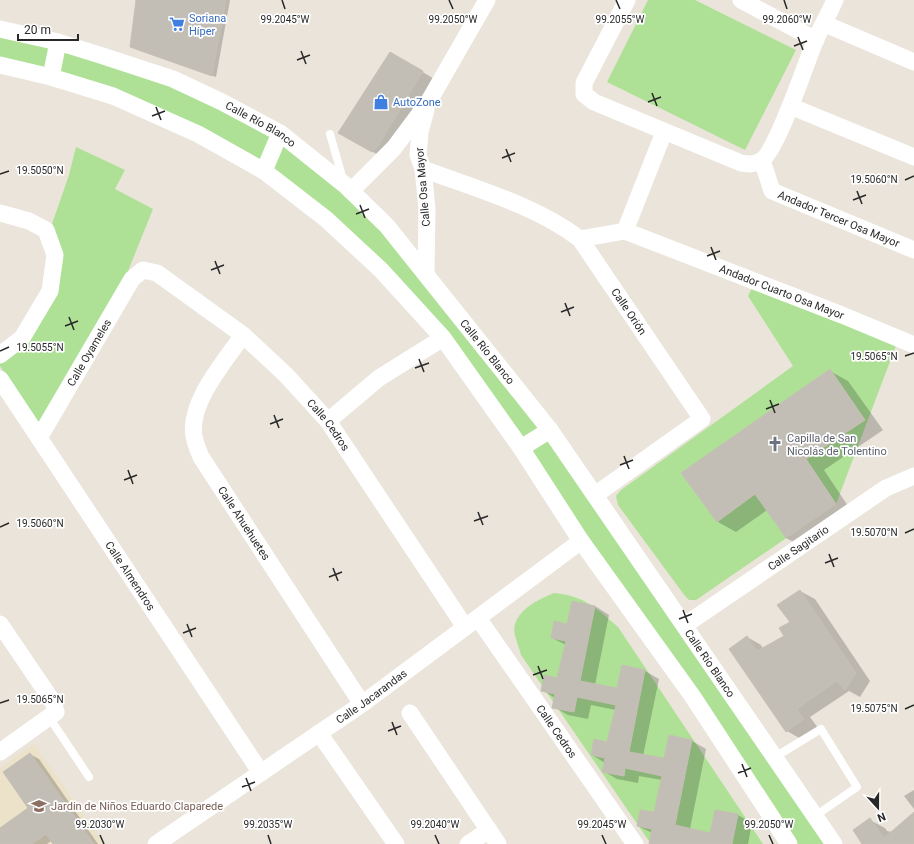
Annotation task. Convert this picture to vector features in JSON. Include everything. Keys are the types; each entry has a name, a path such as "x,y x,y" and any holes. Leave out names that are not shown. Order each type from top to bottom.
{"street":[{"name":"Calle Osa Mayor","path":"348,188 394,148 429,101 487,0"},
{"path":"627,0 584,83 584,94 594,102 664,132 741,163 753,165 762,160 768,152 790,106 816,40 825,24 834,0"},
{"path":"741,0 816,40"},
{"path":"825,24 914,62"},
{"name":"Calle Río Blanco","path":"0,29 58,42 173,79 222,102 280,133 348,188 387,226 550,430 834,844"},
{"path":"51,77 58,42"},
{"path":"0,66 51,77 113,96 198,134 264,171 326,219 381,270 443,338 521,448 581,541 693,697 789,844"},
{"name":"Calle Osa Mayor","path":"426,274 427,209 424,169 418,155 420,132 429,101"},
{"path":"790,106 914,157"},
{"path":"580,239 625,231 664,132"},
{"path":"264,171 280,133"},
{"name":"Andador Tercer Osa Mayor","path":"762,160 772,191 914,250"},
{"name":"Calle Orión","path":"424,169 542,214 560,224 580,239 702,419 596,495"},
{"path":"0,213 29,221 46,230 55,255 50,291 22,338 0,355"},
{"name":"Andador Cuarto Osa Mayor","path":"625,231 842,315 914,345"},
{"name":"Calle Cedros","path":"143,270 157,273 243,335 286,375 328,421 471,623 635,844"},
{"name":"Calle Oyameles","path":"39,438 132,279 143,270"},
{"name":"Calle Ahuehuetes","path":"243,335 212,379 202,397 195,416 194,436 201,457 362,704"},
{"path":"328,421 379,378 443,338"},
{"name":"Calle Almendros","path":"0,379 261,772"},
{"path":"521,448 550,430"},
{"name":"Calle Sagitario","path":"685,625 886,488 914,476"},
{"name":"Calle Jacarandas","path":"156,844 362,704 581,541"},
{"path":"0,624 53,702 56,712 0,752"},
{"path":"410,713 494,837 468,844"},
{"path":"319,733 396,844"}],"lane":[{"path":"330,134 348,188"},
{"path":"49,717 90,777"},
{"path":"775,757 821,729 857,787 815,816"}],"shaded area":[{"name":"Jardin de Niños Eduardo Claparede","path":"34,744 104,844 0,844 0,768"}],"green space":[{"path":"648,0 695,0 796,50 745,150 607,82"},
{"path":"0,36 64,51 172,86 271,136 341,190 382,230 540,428 825,844 797,844 449,334 273,168 0,59"},
{"path":"76,147 125,170 115,189 153,209 126,276 38,425 0,366 0,363 62,255 52,224 69,175"},
{"path":"754,284 897,343 836,504 696,600 689,600 618,505 616,496 621,490 793,366 748,296"},
{"path":"554,593 582,600 596,609 618,627 763,844 651,844 521,655 514,631 518,618 526,608"}],"building":[{"name":"Soriana Híper","path":"136,0 226,0 212,76 130,47"},
{"name":"AutoZone","path":"390,52 423,71 379,145 372,152 338,133"},
{"name":"Capilla de San Nicolás de Tolentino","path":"830,369 865,420 806,459 836,504 786,538 755,494 717,522 681,473"},
{"path":"800,590 856,673 845,690 837,681 797,709 804,719 786,732 729,649 747,636 757,651 784,636 779,628 790,622 777,605"},
{"path":"572,601 595,606 580,681 617,688 622,665 645,670 629,752 664,758 669,735 692,740 675,825 710,833 715,810 738,814 732,844 649,844 652,829 637,826 640,810 654,812 662,776 625,768 624,776 602,772 605,758 591,755 594,739 607,742 616,705 577,697 574,712 552,708 555,694 541,691 544,675 557,678 566,641 551,638 554,621 567,624"},
{"name":"Jardin de Niños Eduardo Claparede","path":"30,753 94,844 53,844 46,834 32,844 0,844 0,828 28,808 3,772"},
{"path":"914,812 914,844 862,844 853,830 870,818 884,838"}],"place":[{"name":"Soriana Híper","path":"177,24"},
{"name":"AutoZone","path":"381,102"},
{"name":"Capilla de San Nicolás de Tolentino","path":"775,444"},
{"name":"Jardin de Niños Eduardo Claparede","path":"39,806"}]}
